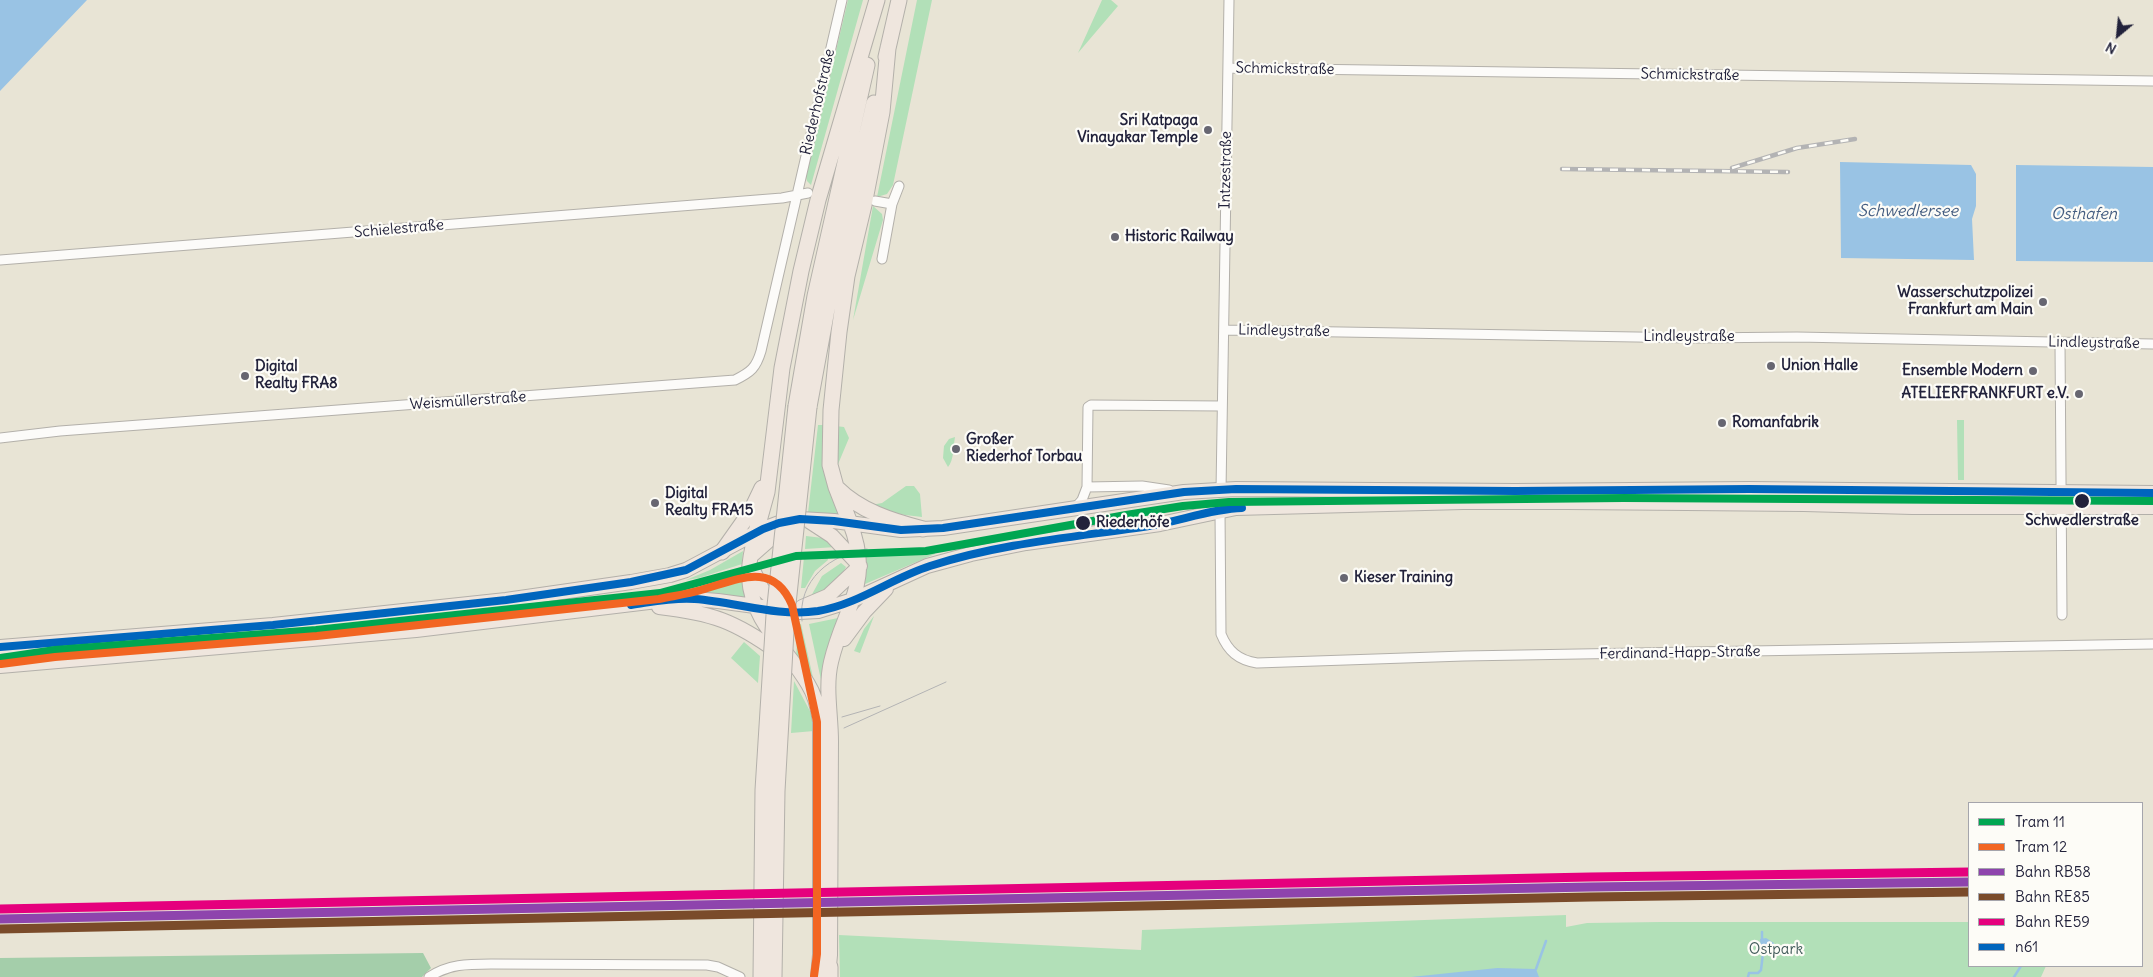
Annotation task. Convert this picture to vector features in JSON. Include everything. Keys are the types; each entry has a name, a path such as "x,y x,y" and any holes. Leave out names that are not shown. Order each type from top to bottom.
{"highway":[{"path":"774,977 777,791 787,613 803,406 815,296 879,0"},
{"path":"756,532 767,492 782,368 806,245 830,157 879,0"},
{"path":"761,977 763,790 781,536 803,406 899,0"},
{"path":"850,523 830,465 829,436 838,332 847,276 868,186 882,112 888,48"},
{"path":"722,552 744,523 765,481 773,435"},
{"path":"836,487 864,509 900,523 923,529"}],"main road":[{"path":"0,647 273,625 506,600 670,575 701,563 756,532 779,523 803,519 850,523 886,529 923,529 970,524 1184,492 1220,490 1617,491 1740,489 2153,493"},
{"path":"1220,490 1220,511"},
{"path":"0,666 416,630 682,598 697,598 788,611 818,611 853,600 927,566 971,554 1026,543 1160,524 1236,508 1463,502 1626,502 1912,507 2153,506"},
{"path":"750,558 776,534 803,519"},
{"path":"803,519 817,525 832,536 860,566"},
{"path":"818,977 828,966 826,729 828,680 831,659 853,600 860,566 859,550 850,523"},
{"path":"756,532 750,558 749,582 755,607 767,629 802,674 813,693 826,729"},
{"path":"750,558 758,583 773,601 788,611 813,604 828,596 860,566"},
{"path":"831,659 864,612 896,580"},
{"path":"638,604 685,610 725,620 748,632 776,651 802,674"}],"street":[{"name":"Riederhofstraße","path":"797,194 842,0"},
{"name":"Intzestraße","path":"1220,490 1229,0"},
{"name":"Schmickstraße","path":"1228,68 2153,81"},
{"path":"882,259 892,204 899,186"},
{"path":"797,194 808,193"},
{"name":"Schielestraße","path":"0,260 772,199 797,194"},
{"name":"Weismüllerstraße","path":"0,438 60,431 736,380 750,372 759,359 797,194"},
{"path":"875,201 892,204"},
{"name":"Lindleystraße","path":"1224,330 1695,338 1797,337 2153,344"},
{"path":"2060,343 2062,615"},
{"path":"1075,508 1082,500 1087,487 1088,407 1092,405 1222,406"},
{"path":"1087,487 1142,486 1184,492"},
{"name":"Ferdinand-Happ-Straße","path":"1220,511 1221,634 1224,642 1234,654 1246,661 1257,663 1464,656 2153,644"},
{"path":"429,977 456,964 707,964 740,977"}],"green space":[{"path":"848,0 863,0 811,185 806,177"},
{"path":"917,0 932,0 893,185 887,194 877,197"},
{"path":"1102,0 1111,0 1118,6 1078,53"},
{"path":"873,206 882,214 883,220 853,320"},
{"path":"1957,420 1964,420 1964,480 1958,480"},
{"path":"818,425 824,425 824,469 841,516 808,513"},
{"path":"835,426 844,427 849,438 836,469"},
{"path":"955,437 952,457 948,467 943,458 944,446 949,439"},
{"path":"906,486 914,486 920,494 922,517 897,514 871,505 882,503"},
{"path":"806,536 823,538 836,547 805,549"},
{"path":"743,551 742,564 699,578 686,580 710,570"},
{"path":"935,552 935,554 865,584 866,557"},
{"path":"827,556 828,560 815,571 805,588 801,588 804,557"},
{"path":"841,563 846,567 840,577 826,590 810,598 822,576"},
{"path":"742,574 747,598 717,593 676,592"},
{"path":"874,616 860,653 854,651 864,629"},
{"path":"838,618 826,651 821,680 809,624"},
{"path":"801,624 814,682 796,658 798,625"},
{"path":"744,642 760,656 758,683 731,658"},
{"path":"794,681 812,715 814,731 791,733"},
{"name":"Ostpark","path":"1566,915 1566,927 1587,923 1660,922 1968,922 1968,967 2046,967 2041,977 840,977 839,935 1141,950 1142,930"},
{"path":"423,953 431,968 422,977 0,977 0,958"}],"water":[{"path":"0,0 87,0 0,91"},
{"name":"Schwedlersee","path":"1840,162 1971,165 1976,174 1976,206 1972,219 1974,260 1841,258"},
{"name":"Osthafen","path":"2016,165 2153,167 2153,262 2016,261"},
{"path":"1766,938 1774,943 1774,948 1769,952 1761,953 1760,939"},
{"path":"1497,968 1536,969 1539,977 1411,977"}],"waterway":[{"path":"1762,932 1762,939"},
{"path":"1536,969 1546,941"},
{"path":"1748,977 1749,973 1758,973 1761,970 1763,953"},
{"path":"2014,977 2020,967"}],"tram line":[{"name":"11","path":"0,658 55,650 316,630 660,593 796,556 926,551 1126,515 1183,506 1229,502 1624,498 2153,501"},
{"path":"802,621 802,606 805,593 819,571 841,557 867,549"},
{"name":"12","path":"1,664 55,657 317,636 659,599 741,578 764,578 775,582 784,591 792,605 817,722 817,954 814,976"},
{"path":"844,728 946,682"},
{"path":"842,717 880,706"}],"railway":[{"path":"1732,168 1797,148 1855,139"},
{"path":"1562,169 1788,172"}],"rail line":[{"name":"RE59","path":"0,909 1590,877 1968,872"},
{"name":"RB58","path":"0,919 1590,887 1968,882"},
{"name":"RE85","path":"0,929 1590,897 1968,892"}],"transit line":[{"name":"n61","path":"0,647 273,625 506,600 631,582 686,570 763,529 779,523 800,519 834,521 901,530 943,528 1184,492 1236,489 1515,491 1749,489 2153,493"},
{"name":"n61","path":"631,605 663,600 687,599 772,611 818,611 847,603 916,571 957,558 1011,546 1149,526 1218,511 1242,508"}],"place":[{"name":"Sri Katpaga Vinayakar Temple","path":"1208,130"},
{"name":"Historic Railway","path":"1115,237"},
{"name":"Wasserschutzpolizei Frankfurt am Main","path":"2043,302"},
{"name":"Union Halle","path":"1771,366"},
{"name":"Ensemble Modern","path":"2033,371"},
{"name":"Digital Realty FRA8","path":"245,376"},
{"name":"ATELIERFRANKFURT e.V.","path":"2079,394"},
{"name":"Romanfabrik","path":"1722,423"},
{"name":"Großer Riederhof Torbau","path":"956,449"},
{"name":"Schwedlerstraße","path":"2082,501"},
{"name":"Digital Realty FRA15","path":"655,503"},
{"name":"Riederhöfe","path":"1083,523"},
{"name":"Kieser Training","path":"1344,578"}]}
